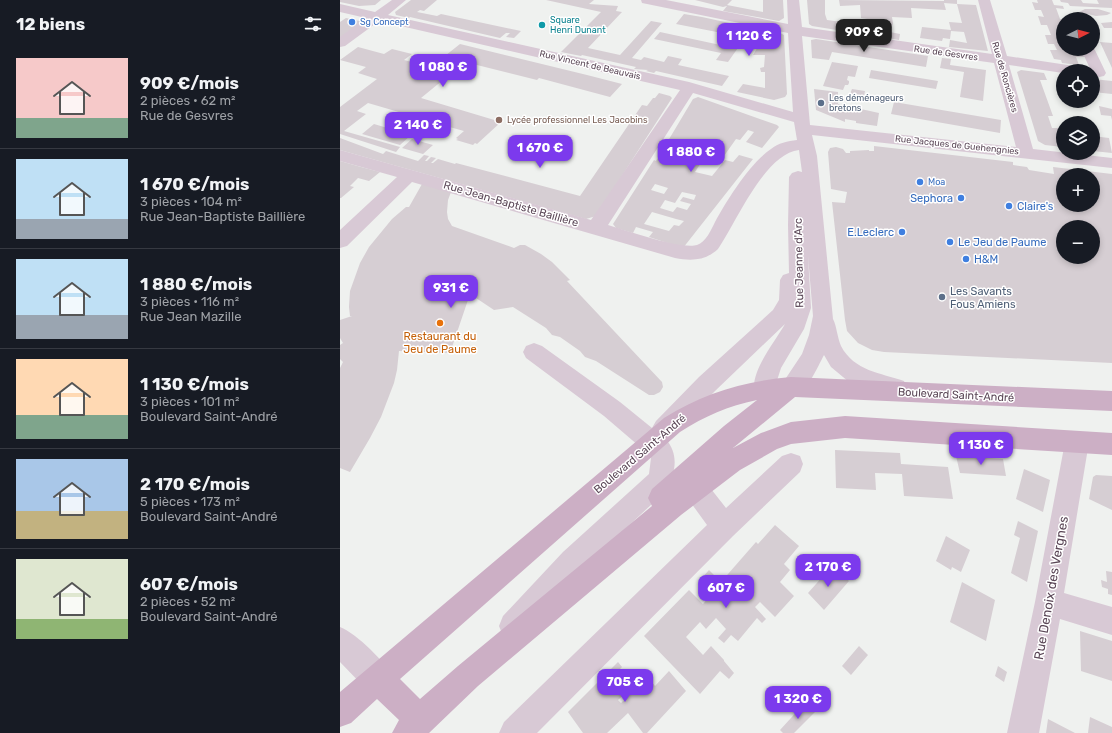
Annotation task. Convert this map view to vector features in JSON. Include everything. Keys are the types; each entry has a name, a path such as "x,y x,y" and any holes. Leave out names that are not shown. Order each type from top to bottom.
{"main road":[{"path":"593,570 662,497 732,434 766,398 791,387"},
{"name":"Boulevard Saint-André","path":"791,387 1112,401"},
{"name":"Boulevard Saint-André","path":"340,712 379,680 672,425 695,410 725,398 766,398"},
{"path":"766,398 777,417 786,422 810,430"},
{"path":"379,680 420,729 468,676 593,570 722,468 755,448 782,436 810,430 864,427 1112,444"}],"street":[{"path":"340,43 400,0"},
{"name":"Rue de Gesvres","path":"647,0 795,31 1056,68"},
{"name":"Rue Jeanne d'Arc","path":"791,387 803,372 817,344 822,327 823,316 810,165 802,135 793,0"},
{"name":"Rue de Roncières","path":"984,0 1026,153"},
{"name":"Rue Vincent de Beauvais","path":"340,8 689,87 802,135"},
{"path":"1092,56 1101,73"},
{"path":"596,228 689,87"},
{"name":"Rue Jeanne d'Arc","path":"766,398 767,372 799,314 801,302 798,233 798,165 802,135"},
{"name":"Rue Jacques de Guehengnies","path":"802,135 1026,153 1112,163"},
{"name":"Rue Jean-Baptiste Baillière","path":"340,155 682,253 696,252 712,244 720,233 732,208 770,158 779,150 802,135"},
{"path":"340,241 409,175"},
{"path":"652,442 685,405 780,316 788,300 792,264 798,233"},
{"path":"823,316 825,332 830,348 837,359 849,371 876,384 926,394"},
{"path":"468,676 572,562 658,482 662,475 664,465 663,458 659,449 652,442 622,417 534,352"},
{"name":"Rue Denoix des Vergnes","path":"1023,733 1049,602 1077,442"},
{"path":"515,733 724,527 791,464"},
{"path":"695,488 724,527"},
{"path":"1049,602 1112,621"},
{"path":"340,641 379,680"}],"building":[{"path":"340,0 381,0 375,5 359,6 340,2"},
{"path":"411,0 437,0 424,11 420,10 417,12 437,16 441,14 521,31 514,38 506,37 510,33 506,33 500,38 396,15 395,12"},
{"path":"546,0 594,0 589,4 618,6 616,11 622,12 588,48 620,55 651,21 662,23 632,58 641,60 644,57 664,62 668,56 682,59 678,65 729,76 722,86 656,71 654,73 646,71 648,70 634,69 636,67 561,52 601,12"},
{"path":"695,0 732,0 727,5 763,12 763,0 783,0 784,18 779,21 723,11 727,6 723,7"},
{"path":"807,0 825,0 825,14 827,20 878,27 880,21 861,18 860,5 840,6 839,0 957,0 957,4 944,3 946,10 911,8 912,18 892,17 893,23 890,32 900,34 899,40 812,26 809,24"},
{"path":"1037,0 1052,0 1054,5 1063,6 1064,9 1056,8 1057,12 1056,12 1056,48 1054,44 1048,44 1045,35 1051,35 1047,25 1041,25 1038,16 1044,17 1041,10 1035,10 1032,2 1038,3"},
{"path":"1060,0 1081,0 1083,3 1099,4 1097,0 1112,0 1112,8 1070,6 1068,3 1061,2"},
{"path":"957,4 976,5 988,51 949,47 950,40 967,43 964,32 951,31 950,39 943,38 942,41 920,38 922,27 951,30 949,22 962,23"},
{"path":"1085,9 1098,9 1111,13 1100,16 1100,12 1079,12"},
{"path":"684,14 734,24 727,34 676,24"},
{"path":"346,18 364,22 340,39 340,22"},
{"path":"1112,22 1112,28 1104,28 1101,23"},
{"path":"740,25 784,35 787,94 785,97 774,100 737,92 743,84 765,88 765,72 761,72 760,68 764,67 765,55 753,55 759,45 740,45 728,62 716,60 721,53 654,39 660,32 725,46"},
{"path":"816,39 928,56 926,67 832,52 829,60 812,58 811,40"},
{"path":"1100,42 1112,43 1112,68"},
{"path":"460,44 622,84 610,97 539,78 537,80 465,62 421,98 501,122 477,144 475,143 473,145 456,140 458,139 456,138 464,131 446,126 440,130 428,127 433,122 368,103 357,111 366,114 344,131 400,147 396,152 340,134 340,107 377,79 358,73 366,67 340,60 358,47 384,54 392,49 412,54 404,60 431,67"},
{"path":"1050,50 1056,50 1056,56 1085,57 1076,57 1079,64 1062,63 1061,60 1054,59"},
{"path":"942,58 951,59 950,65 986,70 983,101 960,97 964,72 940,68"},
{"path":"832,62 858,66 855,77 848,76 847,80 849,83 848,85 845,85 843,90 823,86"},
{"path":"871,70 938,81 936,89 869,78"},
{"path":"1021,70 1044,73 1047,80 1040,80 1053,116 1048,116 1052,128 1056,128 1056,146 1045,145 1038,141 1017,72"},
{"path":"1100,80 1112,81 1112,94 1100,93"},
{"path":"814,89 838,92 838,104 879,113 877,126 856,123 856,121 845,119 845,122 816,110"},
{"path":"852,89 865,91 864,96 850,94"},
{"path":"659,93 672,98 596,216 586,219 340,150 340,138 383,154 386,151 418,161 424,155 429,156 425,161 431,157 436,158 431,163 438,159 580,196 642,105 647,106"},
{"path":"698,97 779,127 762,148 746,142 754,132 748,130 740,140 736,139 724,156 708,152 695,172 712,176 725,160 733,162 739,155 753,159 683,248 649,237 653,232 636,227 633,233 616,228 613,224 654,160 656,161 693,99","holes":["655,184 668,188 664,194 651,190","682,192 696,195 694,200 683,197 680,201 691,204 687,210 677,207 673,212 660,208 665,200 675,203","652,212 684,221 679,226 674,225 669,231 644,224"]},
{"path":"894,102 1001,120 1000,133 891,114"},
{"path":"1100,106 1112,109 1112,120 1111,116 1101,115"},
{"path":"374,124 411,135 400,145 362,134"},
{"path":"1100,137 1109,138 1112,153 1100,152"},
{"path":"412,139 433,145 423,154 402,148"},
{"name":"Le Jeu de Paume","path":"874,146 1013,162 1013,165 1027,167 1029,170 1054,174 1053,167 1061,168 1056,168 1056,212 1100,212 1100,173 1112,174 1112,363 884,352 872,350 858,343 847,331 832,202 845,203 847,192 831,189 828,152 830,148 836,147 843,149 846,153 850,153 850,151 874,151"},
{"path":"340,161 380,172 369,181 358,178 350,186 354,187 340,198"},
{"path":"422,184 451,192 448,200 447,212 448,219 452,226 514,248 520,245 525,245 552,262 570,280 567,281 662,382 663,387 660,392 654,395 649,395 596,361 585,357 580,351 560,337 552,335 546,328 513,307 494,310 470,294 450,353 399,351 394,383 381,417 350,472 340,468 340,368 343,362 340,359 340,345 343,343 340,338 340,320 352,316 350,316 349,307 350,291 360,263 369,247 392,219 406,207 409,207"},
{"path":"835,450 900,453 901,464 948,467 953,499 904,496 902,474 875,473 876,490 836,488"},
{"path":"956,456 1003,459 1006,476 960,473"},
{"path":"1024,469 1050,480 1043,512 1016,499"},
{"path":"1096,475 1112,476 1112,510 1089,499 1093,477"},
{"path":"1018,521 1038,531 1027,582 1011,573 1020,538 1014,535"},
{"path":"775,525 799,546 784,564 790,570 780,582 794,596 775,617 760,602 755,607 766,619 762,623 757,618 738,641 731,635 724,643 718,638 726,629 716,618 706,629 700,622 686,637 703,655 711,646 734,673 729,679 720,671 700,694 644,636 689,590 703,604 713,592 700,580 709,570 721,582 756,542 758,544"},
{"path":"946,536 970,550 961,572 952,567 951,570 936,561"},
{"path":"832,566 849,581 824,610 808,593"},
{"path":"1106,571 1112,572 1112,595 1108,594 1108,589 1102,587 1101,580 1107,582"},
{"path":"962,582 995,600 986,641 950,622"},
{"path":"1080,631 1112,641 1112,681 1081,671"},
{"path":"859,646 868,655 851,675 842,666"},
{"path":"618,662 622,667 618,671 631,688 618,700 621,703 648,677 655,686 669,671 686,691 647,733 643,733 628,713 607,733 583,733 568,712"},
{"path":"998,666 1007,672 1004,682 995,676"},
{"path":"813,704 818,709 794,733 783,733 780,730 801,707 805,712"},
{"path":"1090,717 1112,727 1112,733 1088,733"},
{"path":"1048,719 1075,733 1046,733"}],"place":[{"name":"Sg Concept","path":"352,22"},
{"name":"Square Henri Dunant","path":"542,25"},
{"name":"Les déménageurs bretons","path":"821,103"},
{"name":"Lycée professionnel Les Jacobins","path":"499,120"},
{"name":"Moa","path":"920,182"},
{"name":"Sephora","path":"961,198"},
{"name":"Claire's","path":"1009,206"},
{"name":"E.Leclerc","path":"902,232"},
{"name":"Le Jeu de Paume","path":"950,242"},
{"name":"H&M","path":"966,259"},
{"name":"Les Savants Fous Amiens","path":"942,297"},
{"name":"Restaurant du Jeu de Paume","path":"440,323"}]}
